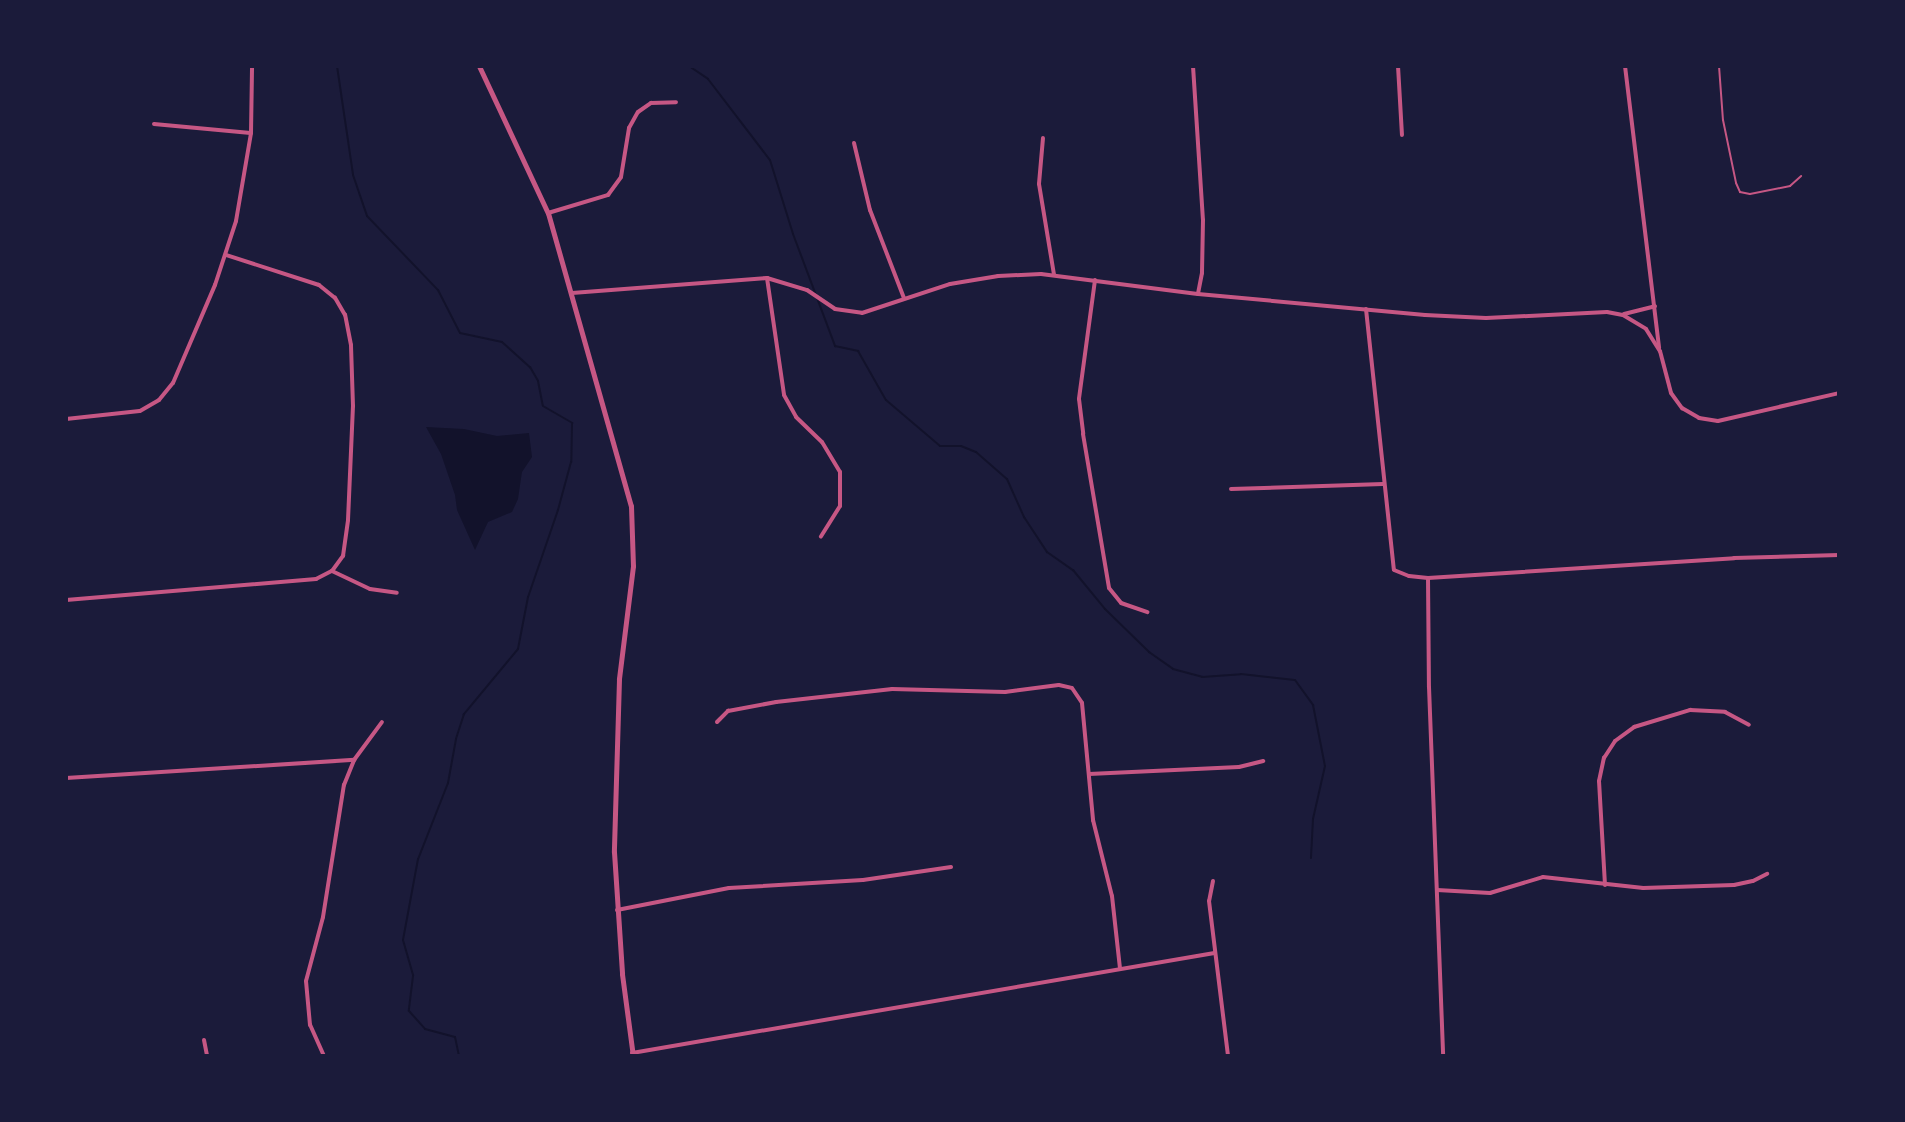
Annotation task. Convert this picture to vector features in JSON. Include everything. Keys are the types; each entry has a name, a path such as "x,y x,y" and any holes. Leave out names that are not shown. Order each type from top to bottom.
{"street":[{"path":"66,418 128,414 140,411 159,400 173,383 226,255 242,192 250,133 252,66"},
{"path":"479,66 548,213 626,484 632,516 633,577 619,679 614,837 617,910 633,1054 1214,953"},
{"path":"1193,66 1203,220 1202,273 1198,294"},
{"path":"1398,66 1402,135"},
{"path":"1625,66 1660,351 1671,393 1682,408 1699,418 1718,421 1839,393"},
{"path":"548,213 608,195 621,177 629,128 638,112 651,103 676,102"},
{"path":"154,124 250,133"},
{"path":"1043,138 1040,193 1054,275"},
{"path":"854,143 870,210 904,298"},
{"path":"66,600 306,581 332,571 345,548 352,463 353,369 345,315 335,298 319,285 226,255"},
{"path":"572,293 767,278 794,284 823,302 845,312 862,313 904,298 974,279 1054,275 1198,294 1486,318 1589,312 1623,315 1655,306"},
{"path":"767,278 784,395 796,417 822,442 840,472 840,506 821,536"},
{"path":"1095,280 1079,399 1083,434 1109,588 1121,603 1147,612"},
{"path":"1366,309 1394,570 1409,576 1428,578 1734,558 1839,555"},
{"path":"1623,315 1646,329 1660,351"},
{"path":"1231,489 1383,484"},
{"path":"332,571 370,589 397,593"},
{"path":"1428,578 1429,687 1443,1056"},
{"path":"717,722 728,711 776,702 892,690 1005,692 1059,685 1072,688 1082,703 1093,820 1115,915 1120,969"},
{"path":"1605,885 1599,781 1604,758 1616,741 1634,727 1690,710 1725,712 1749,725"},
{"path":"324,1056 309,1025 306,981 323,917 340,803 354,760 382,722"},
{"path":"66,778 354,760"},
{"path":"1089,774 1239,766 1263,761"},
{"path":"617,910 729,888 863,880 951,867"},
{"path":"1437,890 1490,893 1532,879 1568,880 1643,888 1734,885 1753,881 1767,874"},
{"path":"1213,880 1209,901 1228,1056"},
{"path":"204,1040 207,1056"}],"lane":[{"path":"1719,66 1723,120 1736,183 1740,192 1750,194 1790,186 1801,176"}],"shaded area":[{"path":"426,427 464,429 497,436 529,433 532,457 522,472 518,499 512,512 488,522 475,550 457,510 455,495 441,454"}],"waterway":[{"path":"337,66 353,175 367,216 438,290 460,333 502,342 530,367 538,381 543,406 572,423 571,462 558,510 528,597 518,649 464,714 456,739 448,783 418,859 403,940 413,976 409,1011 425,1029 455,1037 459,1056"},
{"path":"689,66 708,79 770,160 793,234 835,346 858,351 886,400 940,446 961,446 976,452 1007,479 1024,517 1047,552 1073,570 1105,609 1149,652 1173,669 1202,677 1241,674 1295,680 1313,705 1325,766 1313,819 1311,858"}]}
